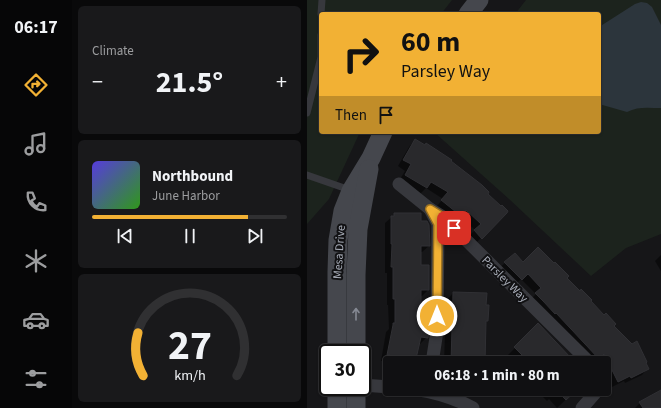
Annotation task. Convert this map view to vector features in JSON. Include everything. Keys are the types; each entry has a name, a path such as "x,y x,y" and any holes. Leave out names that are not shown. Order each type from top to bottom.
{"main road":[{"path":"470,12 479,0"},
{"name":"Mesa Drive","path":"337,344 338,240 343,211 351,190 371,158 382,134"},
{"name":"Mesa Drive","path":"356,344 358,229 371,158"},
{"path":"337,396 337,408"},
{"path":"356,396 356,408"}],"street":[{"name":"Parsley Way","path":"399,184 430,209 443,217 583,356"},
{"path":"430,209 438,224 437,331 433,356"},
{"path":"371,386 383,386"},
{"path":"434,396 446,402 473,408"},
{"path":"582,408 592,396"}],"lane":[{"path":"321,12 322,0"},
{"path":"307,112 319,65"},
{"path":"307,175 351,190"}],"shaded area":[{"path":"307,0 452,0 443,12 319,12 319,134 359,134 329,199 307,224"},
{"path":"526,0 661,0 661,234 626,248 591,276 509,199 436,134 601,134 601,12 517,12"},
{"path":"641,2 647,3 652,7 661,25 661,108 639,108 627,112 601,105 601,26 635,4"}],"building":[{"path":"415,139 425,145 426,143 452,160 451,161 482,185 489,192 488,194 508,211 482,239 474,230 481,224 466,210 461,216 441,200 448,192 431,182 427,188 405,175 411,164 403,160"},
{"path":"394,213 421,213 421,221 427,221 429,225 430,246 421,246 421,265 429,265 429,290 421,290 421,309 429,309 429,330 428,338 421,337 417,356 387,355 393,323 395,323 393,267 391,267 391,216 394,216"},
{"path":"538,247 569,276 567,278 592,300 591,301 604,315 606,313 616,324 614,326 632,344 637,341 649,369 631,378 630,376 618,382 611,368 611,356 605,356 604,354 602,356 596,356 535,293 541,288 528,274 522,280 504,262 515,253 523,262"},
{"path":"453,292 487,293 486,305 489,305 488,321 486,321 485,356 451,356"},
{"path":"538,323 569,356 523,356 514,347"},
{"path":"661,390 661,408 643,408 639,402"},
{"path":"562,396 570,396 566,400"}],"route":[{"path":"437,316 438,224 430,209 443,217 454,228"}]}
